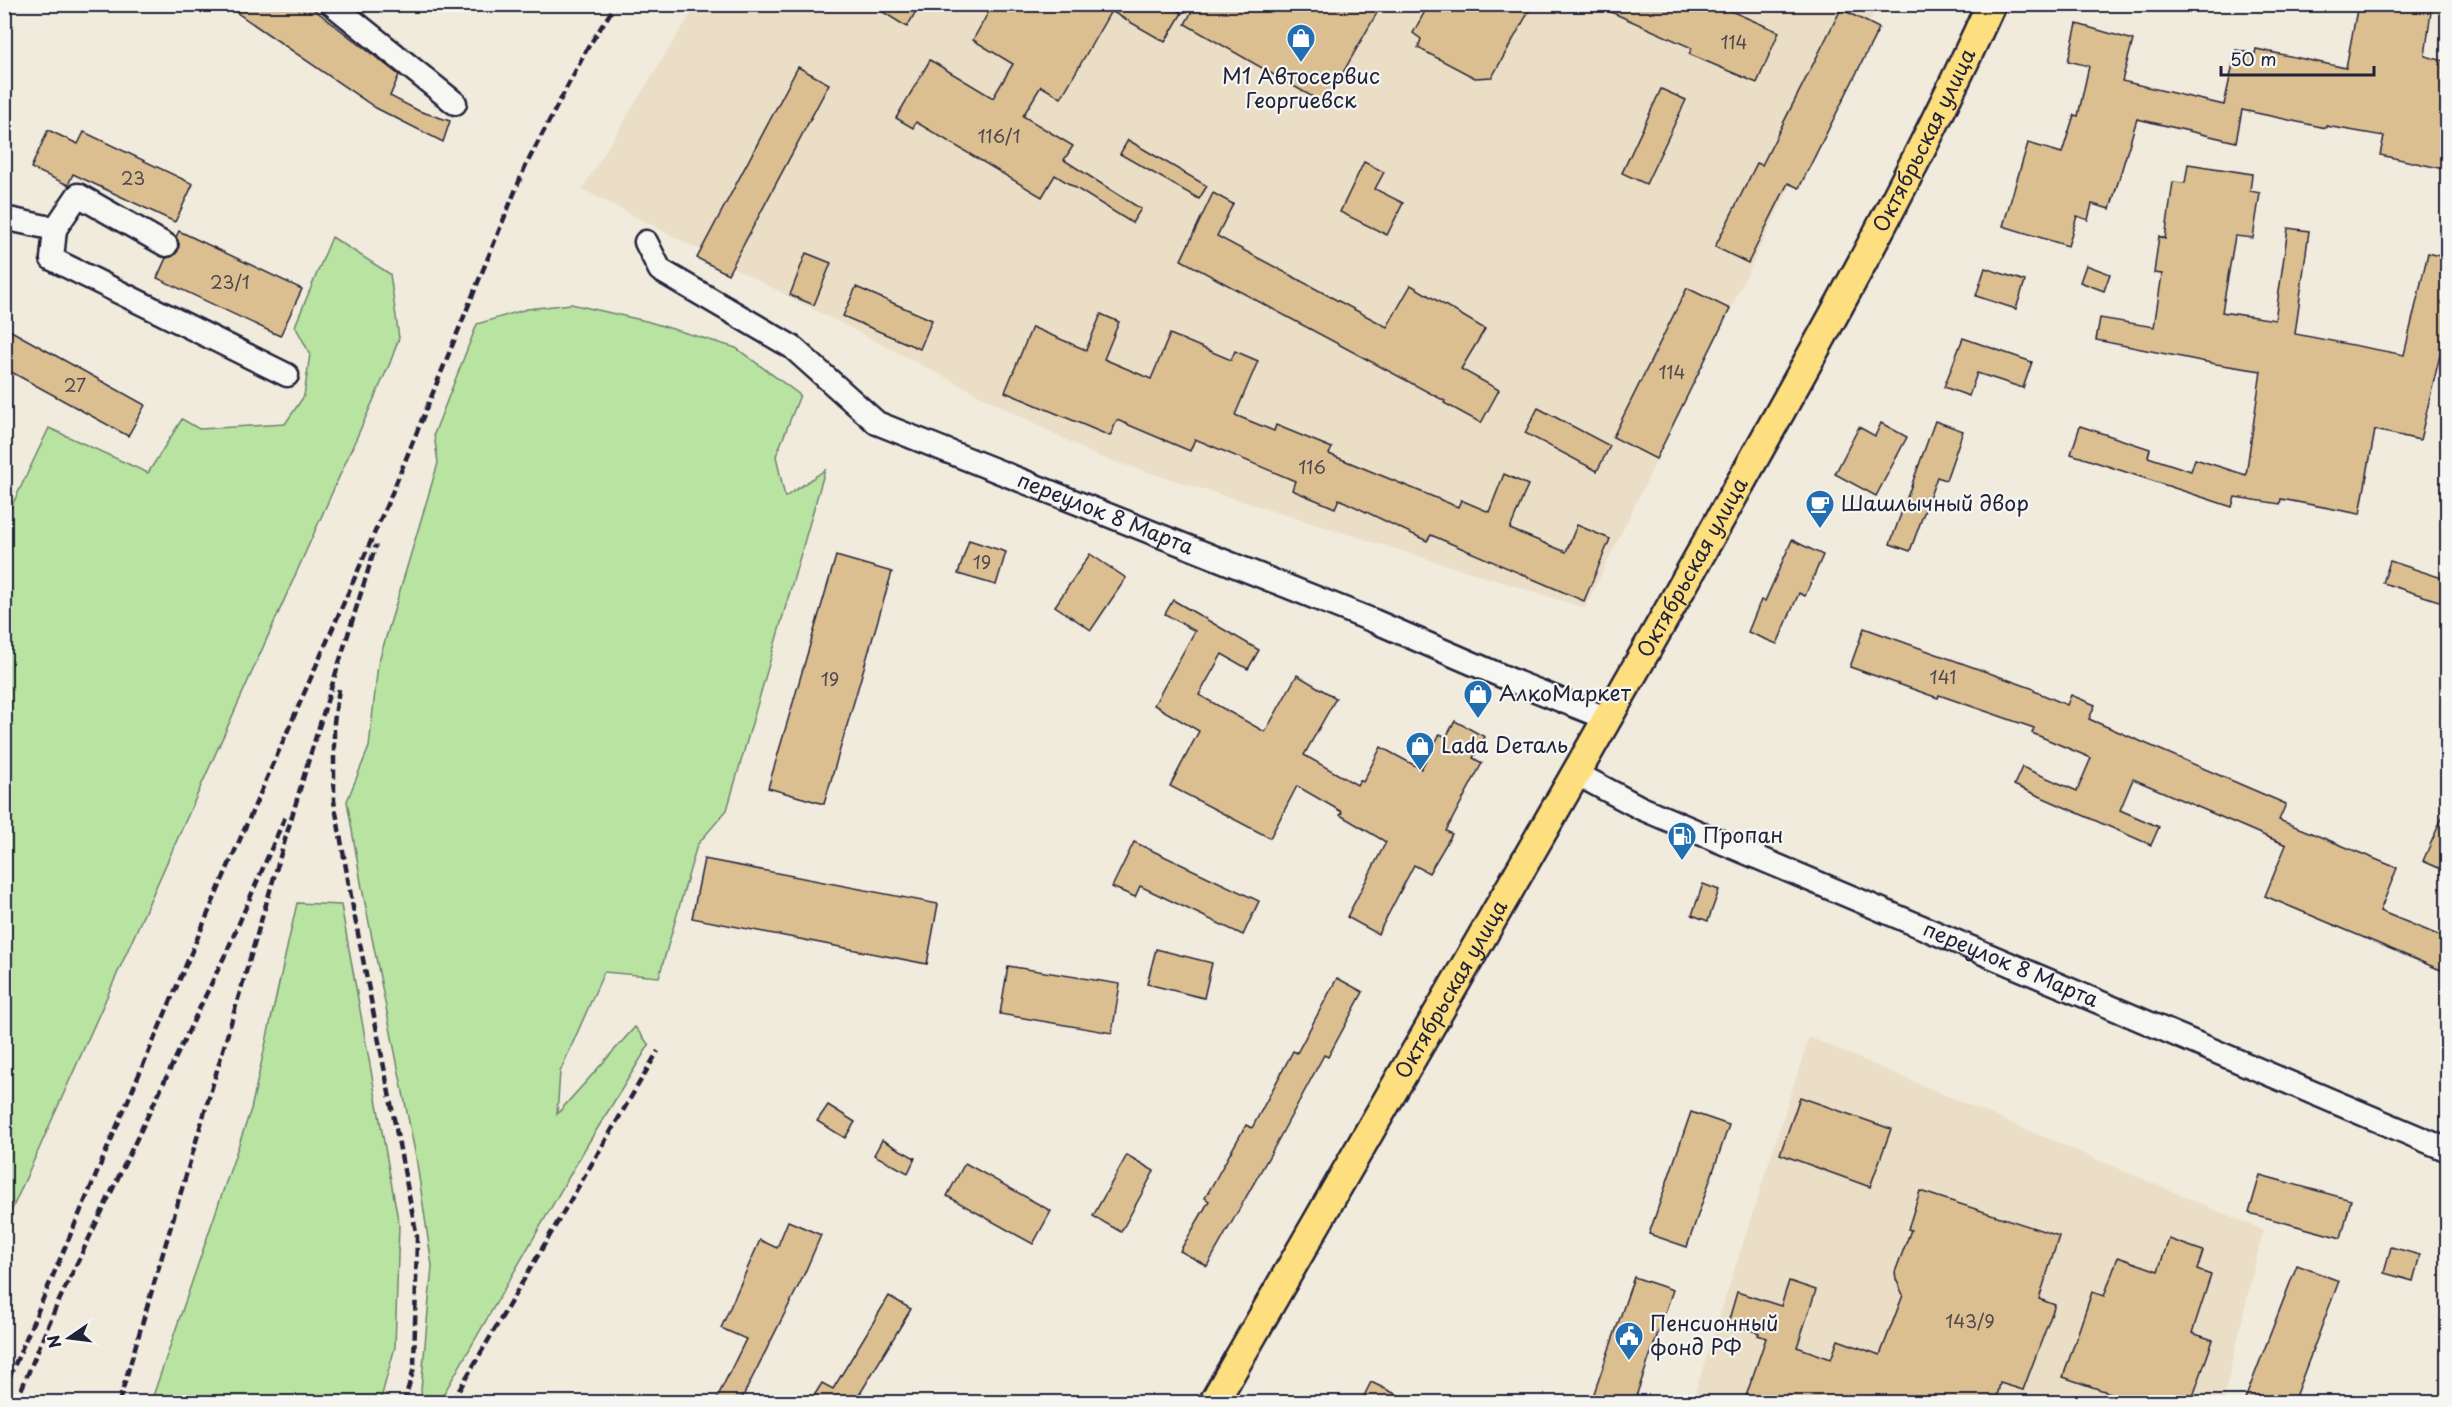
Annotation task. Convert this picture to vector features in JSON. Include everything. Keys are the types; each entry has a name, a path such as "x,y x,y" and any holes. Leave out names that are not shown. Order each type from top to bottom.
{"main road":[{"name":"Октябрьская улица","path":"1214,1402 1608,719 1887,217 1991,4"}],"street":[{"path":"332,4 455,103"},
{"path":"166,245 78,195 56,229 51,260 287,375"},
{"path":"4,218 56,229"},
{"name":"переулок 8 Марта","path":"646,243 660,270 792,347 877,423 1374,621 1608,719"},
{"name":"переулок 8 Марта","path":"1576,774 1641,808 2448,1150"}],"shaded area":[{"path":"696,5 1878,5 1585,608 1099,457 582,189"},
{"path":"1809,1037 2263,1230 2223,1402 1692,1402"}],"green space":[{"path":"332,237 390,274 399,338 390,363 5,1225 5,520 49,428 148,473 182,419 199,429 285,424 304,396 310,354 295,326"},
{"path":"571,304 646,321 736,348 800,395 776,456 785,497 825,470 727,810 697,845 659,977 604,972 560,1072 557,1114 635,1027 649,1045 589,1142 439,1402 422,1402 421,1390 432,1266 416,1157 362,888 347,801 369,747 378,664 438,463 434,434 477,324 527,309"},
{"path":"297,903 341,905 399,1225 395,1347 380,1402 151,1402 251,1109"}],"building":[{"path":"224,4 307,4 399,75 390,96 419,111 450,121 443,142 376,108"},
{"path":"870,4 920,4 907,27"},
{"path":"993,4 1167,4 1182,13 1165,42 1111,11 1061,98 1041,86 1023,116 1073,146 1064,160 1141,209 1132,223 1055,175 1042,197 916,122 913,128 896,118 930,60 993,98 1013,64 973,40"},
{"name":"М1 Автосервис Георгиевск","path":"1196,4 1382,4 1325,104 1185,24"},
{"path":"1429,4 1533,4 1492,77 1475,78 1418,48 1421,39 1413,33"},
{"path":"1593,4 1715,4 1779,32 1757,83 1689,54 1692,48"},
{"path":"2358,4 2432,4 2425,56 2448,62 2448,170 2380,155 2384,136 2326,126 2326,128 2242,110 2236,142 2137,119 2110,209 2092,204 2088,220 2077,216 2068,246 2003,226 2028,143 2062,153 2074,115 2078,116 2089,66 2068,61 2077,24 2133,40 2122,81 2224,105 2236,50 2255,54 2256,49 2346,68"},
{"path":"1841,9 1879,28 1799,188 1788,183 1748,263 1715,247 1757,163 1762,165"},
{"path":"798,67 829,84 728,274 697,258"},
{"path":"1661,89 1686,100 1646,184 1622,173"},
{"path":"48,130 78,144 84,132 193,184 175,222 73,174 68,185 31,168"},
{"path":"1128,140 1207,186 1199,199 1120,154"},
{"path":"1364,162 1384,172 1375,189 1403,203 1387,235 1340,212"},
{"path":"2188,164 2252,174 2250,191 2260,193 2253,238 2235,236 2222,312 2275,320 2288,228 2309,231 2295,334 2404,355 2428,253 2448,258 2448,321 2420,440 2375,430 2360,514 2281,499 2280,504 2235,497 2232,507 2071,454 2080,426 2150,449 2148,457 2191,471 2195,459 2246,475 2261,371 2096,340 2100,318 2154,327 2162,274 2154,273 2159,236 2165,239 2173,182 2185,183"},
{"path":"1213,193 1233,204 1217,236 1387,327 1411,285 1485,329 1461,369 1499,390 1481,423 1444,403 1445,401 1181,260"},
{"path":"179,231 302,289 280,336 157,278 166,258 178,251 179,244 176,237"},
{"path":"806,253 831,263 814,305 790,295"},
{"path":"2086,265 2110,274 2104,291 2080,282"},
{"path":"1985,268 2025,281 2016,309 1976,296"},
{"path":"856,287 932,320 920,349 843,316"},
{"path":"1687,288 1730,309 1656,459 1613,437"},
{"path":"1101,314 1119,322 1104,359 1151,379 1170,334 1231,360 1235,351 1258,361 1235,415 1274,431 1276,425 1332,448 1329,454 1458,507 1461,500 1489,512 1504,474 1528,485 1510,529 1566,552 1577,525 1610,539 1584,601 1431,535 1427,541 1339,499 1335,508 1292,490 1295,481 1195,439 1190,451 1117,420 1110,436 1005,392 1032,327 1086,350"},
{"path":"4,327 145,405 128,436 4,368"},
{"path":"1963,338 2032,362 2023,388 1977,373 1969,396 1944,387"},
{"path":"1538,408 1610,446 1597,471 1525,433"},
{"path":"1935,421 1963,431 1946,480 1937,477 1910,551 1890,544"},
{"path":"1881,423 1907,437 1876,496 1835,474 1859,427 1875,436"},
{"path":"969,540 1006,552 996,585 958,574"},
{"path":"1792,540 1823,555 1805,596 1799,593 1777,644 1748,632 1761,600 1765,601"},
{"path":"1090,554 1126,578 1091,630 1055,606"},
{"path":"836,556 892,572 824,804 768,788"},
{"path":"2390,561 2448,580 2448,604 2383,583"},
{"path":"1173,600 1259,650 1248,669 1222,654 1199,695 1265,732 1297,675 1336,698 1304,755 1357,785 1360,780 1363,782 1381,747 1421,769 1440,734 1446,737 1455,721 1485,737 1473,758 1482,763 1446,831 1452,834 1429,873 1414,865 1378,934 1347,917 1386,842 1340,815 1342,812 1297,786 1270,838 1170,786 1199,731 1154,705 1195,631 1165,614"},
{"path":"1864,628 2034,689 2067,705 2071,695 2095,705 2089,719 2286,804 2279,820 2397,868 2380,911 2448,939 2448,973 2265,896 2286,845 2133,779 2120,810 2159,827 2151,845 2014,785 2022,767 2077,791 2091,758 2032,733 2034,728 1850,667"},
{"path":"2448,804 2448,872 2423,861"},
{"path":"1134,842 1259,901 1243,935 1140,886 1135,897 1112,887"},
{"path":"704,859 938,904 927,964 692,918"},
{"path":"1703,884 1719,890 1708,921 1692,915"},
{"path":"1156,949 1212,963 1204,998 1147,984"},
{"path":"1008,966 1120,984 1112,1033 1000,1014"},
{"path":"1337,978 1363,992 1328,1057 1324,1055 1207,1266 1180,1251 1209,1201 1205,1198 1246,1125 1252,1128 1293,1051 1297,1053"},
{"path":"1800,1097 1891,1129 1870,1187 1780,1154"},
{"path":"828,1105 855,1122 845,1138 817,1121"},
{"path":"1691,1112 1729,1125 1687,1247 1649,1234"},
{"path":"882,1140 915,1158 908,1173 874,1155"},
{"path":"1127,1155 1154,1171 1121,1232 1093,1216"},
{"path":"965,1163 1051,1211 1033,1244 947,1196"},
{"path":"2260,1175 2351,1200 2341,1238 2249,1213"},
{"path":"1920,1191 2059,1236 2039,1299 2055,1305 2023,1390 2000,1383 1996,1402 1744,1402 1766,1338 1758,1335 1759,1333 1728,1323 1737,1292 1781,1306 1789,1281 1816,1290 1797,1347 1831,1359 1838,1340 1880,1355 1903,1295 1895,1272 1911,1230 1908,1229"},
{"path":"788,1221 821,1235 803,1277 740,1402 715,1402 746,1339 721,1328 760,1240 777,1248"},
{"path":"2169,1239 2203,1251 2197,1270 2211,1275 2192,1333 2213,1340 2191,1402 2113,1402 2116,1395 2063,1377 2092,1292 2104,1296 2118,1257 2158,1271"},
{"path":"2391,1247 2420,1255 2413,1281 2384,1273"},
{"path":"2297,1265 2339,1281 2293,1402 2244,1402"},
{"path":"1634,1277 1673,1290 1634,1402 1591,1402"},
{"path":"889,1296 911,1309 855,1402 810,1402 822,1383 833,1389"},
{"path":"1371,1382 1412,1402 1361,1402"}],"railway":[{"path":"4,1390 227,869 392,493 525,167 587,49 616,4"},
{"path":"119,1402 308,762 376,545"},
{"path":"339,689 334,722 334,801 417,1237 414,1368 404,1402"},
{"path":"16,1402 56,1307 227,951 285,817"},
{"path":"452,1402 658,1051"}],"place":[{"name":"М1 Автосервис Георгиевск","path":"1301,64"},
{"name":"Шашлычный двор","path":"1820,530"},
{"name":"АлкоМаркет","path":"1478,720"},
{"name":"Lada Dеталь","path":"1420,772"},
{"name":"Пропан","path":"1682,862"},
{"name":"Пенсионный фонд РФ","path":"1629,1362"}]}
